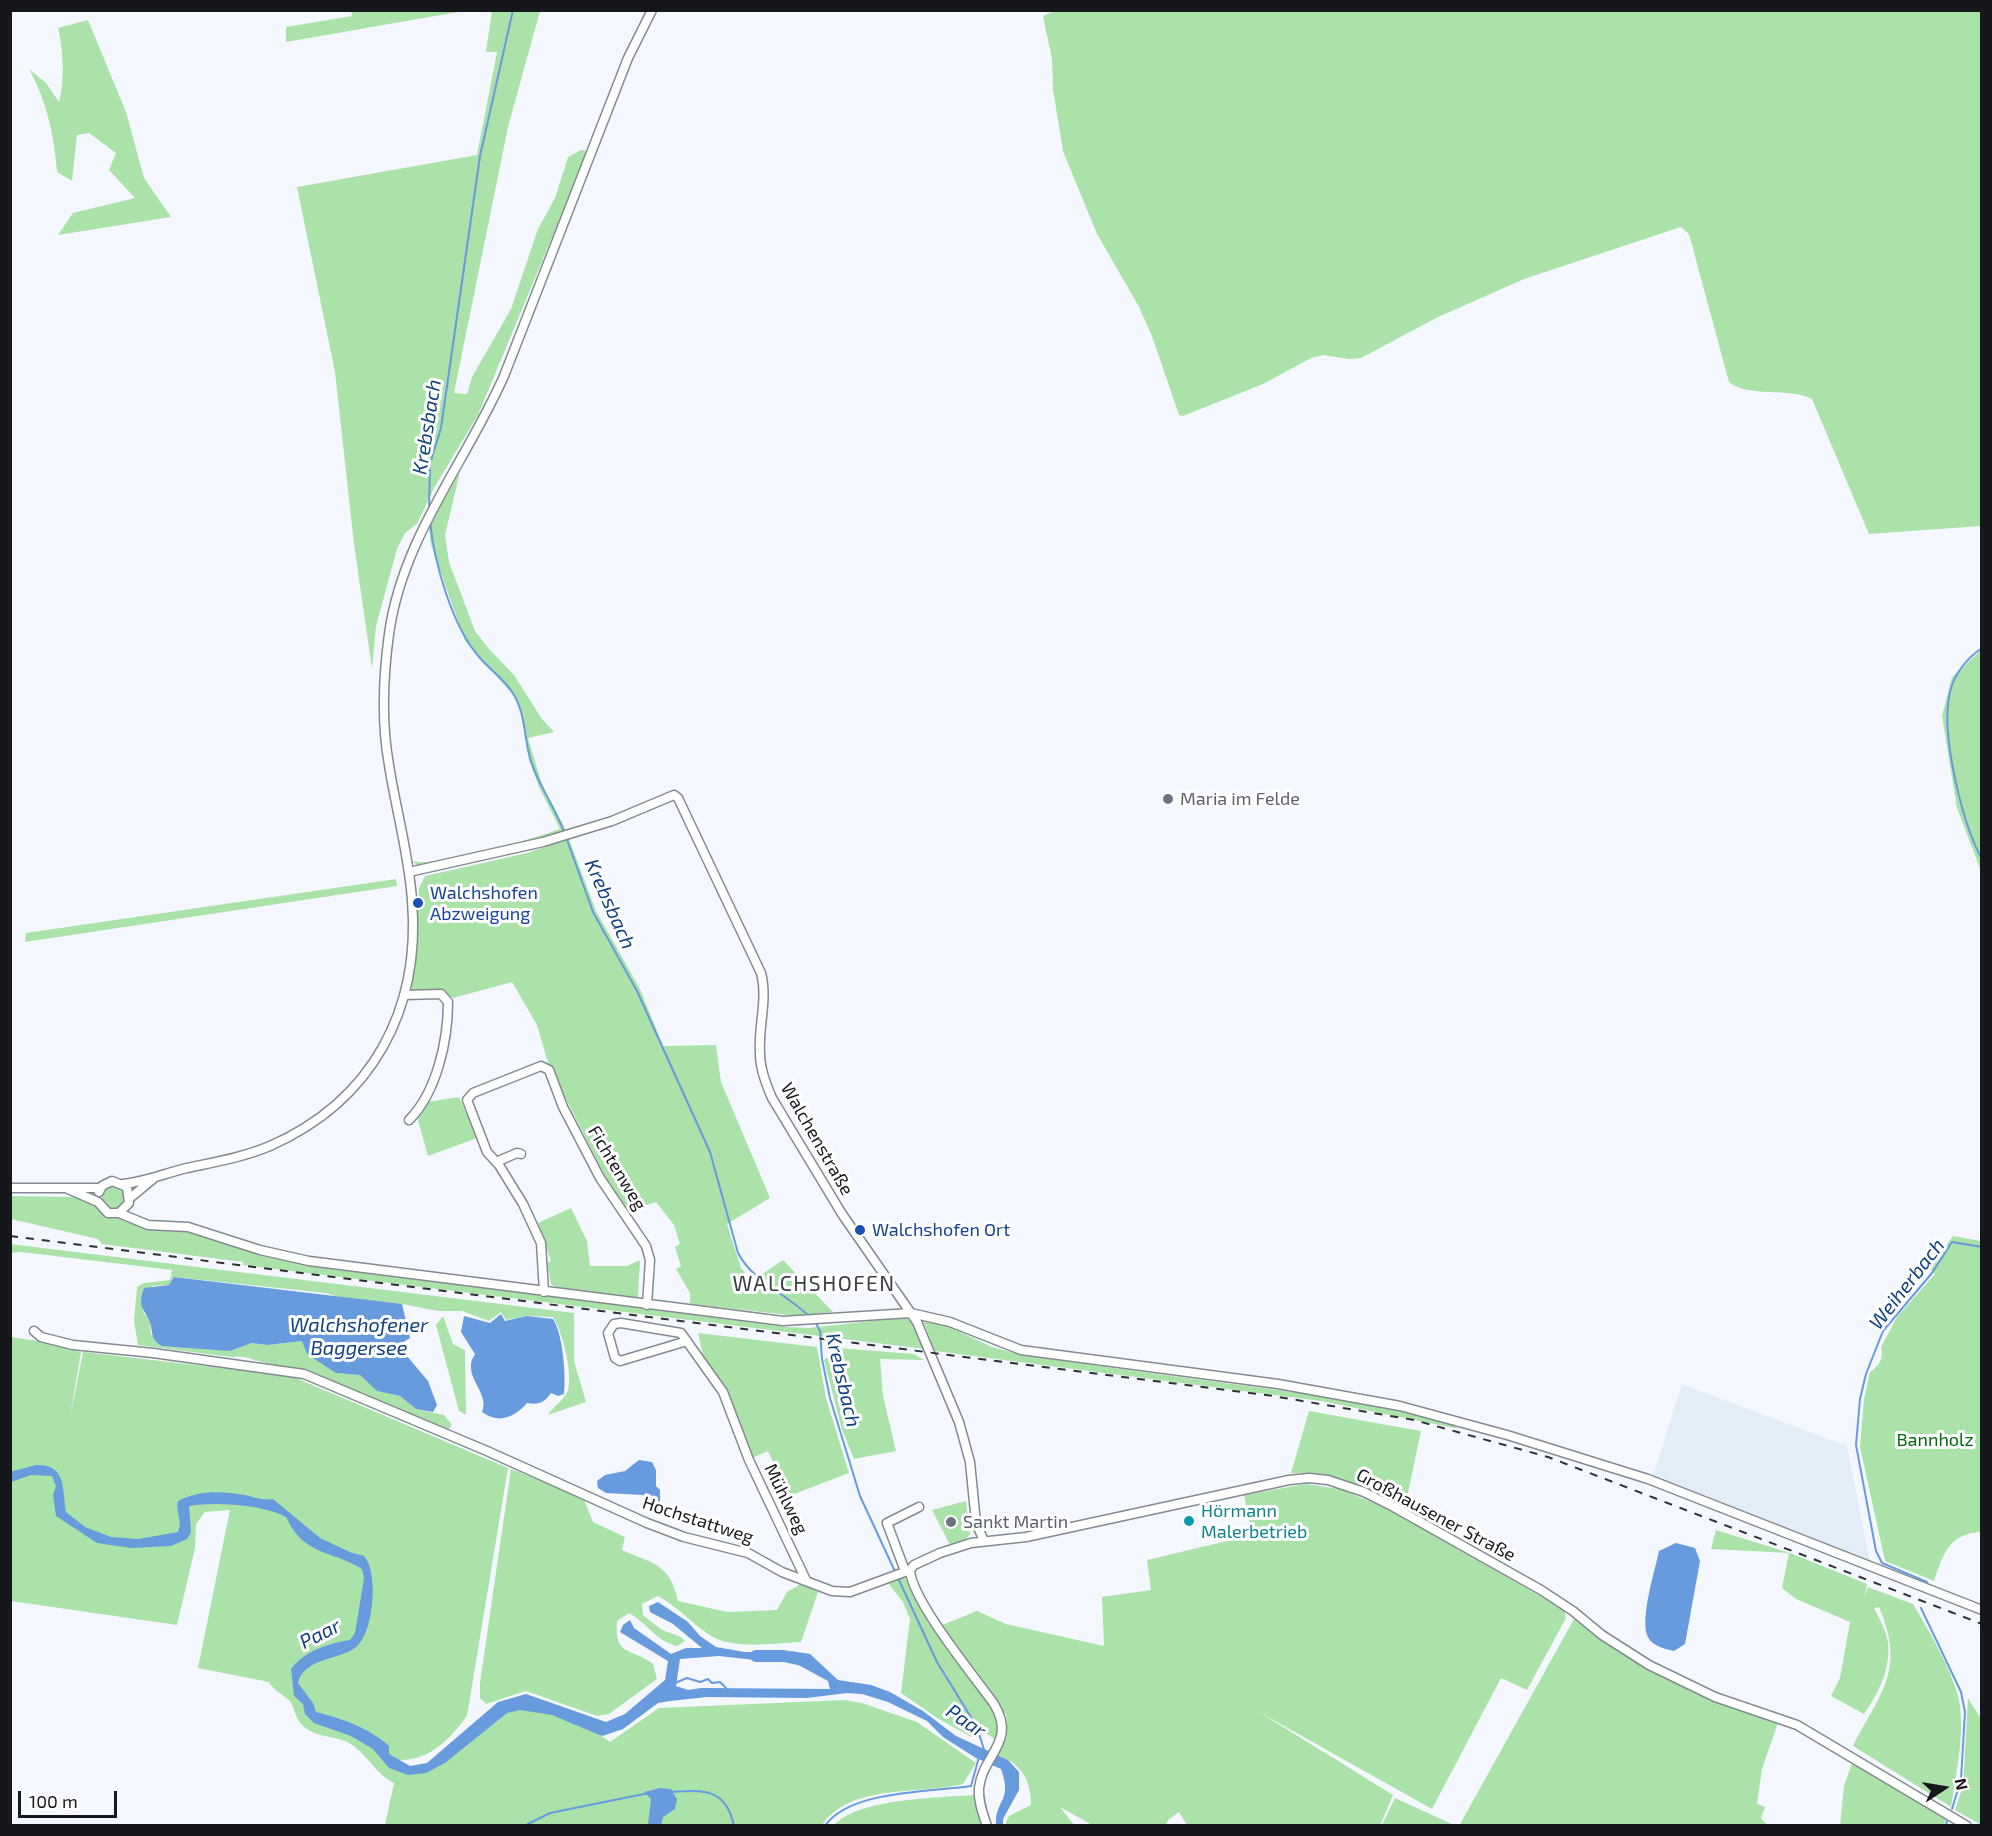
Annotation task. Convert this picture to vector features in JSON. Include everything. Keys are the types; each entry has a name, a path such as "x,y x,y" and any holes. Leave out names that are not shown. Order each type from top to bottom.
{"street":[{"path":"10,1188 101,1188 112,1181 123,1184 259,1150 287,1137 322,1116 374,1065 390,1037 404,995 413,942 409,872 388,765 383,684 396,601 437,497 495,397 628,58 651,10"},
{"name":"Walchenstraße","path":"409,872 525,848 612,820 674,795 681,801 761,973 765,993 759,1052 772,1098 798,1145 842,1214 911,1312 959,1422 970,1462 976,1523 975,1542"},
{"path":"404,995 441,994 448,1002 444,1038 434,1079 418,1111 409,1120"},
{"name":"Fichtenweg","path":"496,1162 487,1152 467,1105 467,1096 541,1066 549,1070 563,1107 600,1178 646,1246 650,1260 647,1305"},
{"path":"521,1154 517,1153 496,1162 523,1204 541,1243 544,1292"},
{"path":"118,1213 158,1175"},
{"path":"123,1184 143,1222"},
{"path":"98,1202 101,1188"},
{"path":"68,1189 98,1202 104,1210 143,1222 188,1227 300,1260 783,1321 911,1312 950,1322 1021,1350 1278,1384 1372,1401 1452,1419 1648,1479 1982,1610"},
{"name":"Mühlweg","path":"687,1341 636,1358 618,1361 608,1333 614,1324 621,1323 675,1330 687,1341 723,1392 750,1462 806,1580"},
{"name":"Hochstattweg","path":"34,1331 41,1337 74,1346 176,1356 304,1374 647,1523 684,1537 748,1553 782,1572 806,1580"},
{"name":"Großhausener Straße","path":"975,1542 1007,1541 1289,1480 1309,1478 1328,1480 1364,1492 1392,1506 1541,1590 1602,1635 1649,1665 1715,1696 1779,1718 1813,1734 1967,1826"},
{"path":"919,1507 887,1523 905,1571 924,1605 999,1713 1003,1727 998,1746 986,1767 979,1788 987,1826"},
{"name":"Walchenstraße","path":"976,1523 984,1541"},
{"path":"806,1580 840,1593 860,1590 940,1553 975,1542"}],"shaded area":[{"path":"1682,1384 1847,1446 1870,1561 1653,1476"}],"green space":[{"path":"351,10 464,11 286,42 286,27 352,16"},
{"path":"492,11 540,11 508,127 454,393 467,394 472,377 511,309 538,229 555,198 568,157 581,150 588,151 478,415 434,488 417,524 405,533 397,549 376,626 372,669 354,544 335,372 297,187 477,155 497,52 486,52"},
{"path":"1055,11 1981,11 1981,526 1869,534 1812,399 1803,395 1747,390 1729,382 1689,234 1681,227 1524,279 1436,318 1361,358 1349,359 1323,355 1311,358 1263,384 1183,416 1179,415 1152,336 1138,305 1097,234 1063,151 1053,89 1052,59 1043,16"},
{"path":"88,20 126,112 144,178 171,217 58,235 73,213 135,198 109,170 116,153 89,133 77,135 72,181 57,172 49,119 41,93 29,69 46,83 59,102 63,65 58,28"},
{"path":"460,472 445,535 449,562 475,631 514,675 542,719 554,732 528,738 542,784 567,832 522,848 418,867 413,861 426,862 463,857 560,829 539,787 529,760 521,712 514,696 465,641 431,545 429,528 448,489"},
{"path":"1981,650 1981,871 1957,808 1942,716 1952,677"},
{"path":"569,839 596,911 640,989 663,1046 716,1045 721,1082 770,1198 727,1224 741,1268 752,1281 783,1260 833,1312 797,1316 690,1304 690,1293 676,1269 681,1266 675,1247 680,1244 674,1225 656,1202 628,1211 615,1195 549,1066 537,1025 512,982 453,998 442,991 411,993 419,888 425,876 527,853"},
{"path":"396,879 397,886 25,942 26,933"},
{"path":"459,1097 477,1138 428,1156 417,1117 427,1102"},
{"path":"114,1186 122,1190 126,1198 122,1206 114,1210 106,1206 102,1198 106,1190"},
{"path":"11,1196 91,1199 105,1215 120,1218 148,1230 187,1232 259,1255 310,1265 786,1327 809,1328 906,1317 925,1349 243,1265 243,1262 102,1244 98,1239 11,1219"},
{"path":"571,1208 587,1241 590,1266 627,1266 640,1260 638,1298 557,1288 551,1284 547,1263 551,1261 538,1223"},
{"name":"Bannholz","path":"1953,1236 1981,1241 1981,1532 1961,1536 1954,1541 1944,1554 1934,1581 1885,1561 1860,1447 1864,1399 1870,1372 1881,1358 1881,1347 1897,1317 1935,1274 1929,1268"},
{"path":"10,1244 574,1313 574,1361 586,1402 548,1415 566,1394 569,1383 566,1352 553,1317 527,1316 506,1320 501,1312 489,1321 462,1311 438,1311 402,1304 342,1298 326,1293 174,1277 170,1285 152,1286 143,1312 150,1321 151,1335 230,1351 252,1343 267,1345 302,1341 336,1373 360,1375 377,1391 400,1396 416,1409 444,1415 452,1425 447,1431 356,1392 286,1368 243,1357 138,1345 134,1321 137,1287 144,1283 170,1280 172,1270 21,1252 11,1253"},
{"path":"443,1316 453,1344 465,1350 466,1415 459,1411 436,1325"},
{"path":"923,1320 945,1325 992,1347 1021,1355 1372,1403 1423,1414 1459,1429 1321,1401 935,1351"},
{"path":"698,1333 817,1347 826,1398 849,1473 789,1496 768,1451 752,1458 726,1390 703,1355"},
{"path":"11,1337 44,1342 81,1352 70,1418 83,1352 291,1376 508,1468 467,1716 454,1733 438,1747 421,1756 401,1760 397,1769 409,1775 480,1733 506,1713 516,1710 529,1710 559,1717 589,1729 610,1742 659,1708 845,1700 862,1703 917,1722 976,1763 963,1784 868,1796 850,1802 822,1825 385,1825 394,1783 381,1774 361,1752 343,1740 307,1729 296,1716 289,1700 269,1682 198,1668 230,1510 205,1512 196,1524 195,1548 177,1625 11,1601"},
{"path":"838,1348 914,1354 924,1360 880,1359 883,1396 896,1451 854,1459 842,1430 824,1360"},
{"path":"1309,1411 1421,1431 1405,1507 1366,1491 1308,1474 1291,1473"},
{"path":"511,1469 583,1497 593,1522 625,1537 622,1550 652,1563 665,1572 675,1589 678,1601 727,1612 777,1610 787,1592 803,1583 818,1592 801,1642 755,1645 721,1640 711,1636 658,1596 642,1604 643,1615 662,1630 681,1637 685,1641 677,1646 670,1644 629,1613 617,1621 618,1641 621,1646 653,1664 657,1679 609,1714 597,1716 526,1691 486,1704 480,1698 480,1683"},
{"path":"1306,1484 1340,1489 1390,1510 1564,1610 1566,1618 1527,1690 1501,1678 1432,1809 1259,1712 1393,1795 1380,1826 1187,1825 1179,1812 1168,1820 1166,1825 1092,1825 1060,1807 1074,1825 1005,1825 1009,1816 1031,1805 1027,1781 1019,1768 997,1755 1007,1737 1006,1715 942,1625 977,1611 1006,1624 1104,1646 1102,1597 1151,1590 1147,1560 1252,1535 1244,1495"},
{"path":"966,1501 970,1534 963,1543 950,1545 932,1510"},
{"path":"1716,1530 1790,1553 1867,1584 1865,1597 1868,1587 1913,1604 1947,1667 1960,1705 1960,1744 1951,1807 1853,1746 1881,1695 1890,1665 1887,1629 1879,1607 1874,1608 1887,1639 1887,1662 1879,1690 1864,1714 1831,1696 1840,1678 1850,1622 1796,1599 1782,1588 1789,1553 1711,1549"},
{"path":"904,1576 936,1631 997,1717 999,1729 996,1740 978,1728 971,1737 937,1718 901,1693 910,1619 903,1602 888,1583"},
{"path":"1574,1619 1643,1667 1683,1687 1779,1720 1762,1769 1757,1804 1765,1807 1761,1818 1767,1825 1459,1826"},
{"path":"1968,1698 1981,1719 1981,1825 1955,1810 1963,1786"},
{"path":"1853,1761 1947,1816 1944,1825 1840,1826 1844,1786"},
{"path":"974,1795 982,1825 834,1825 846,1816 880,1804"},
{"path":"1395,1798 1454,1825 1382,1825"}],"water":[{"name":"Walchshofener Baggersee","path":"174,1277 402,1304 410,1338 402,1343 401,1349 428,1381 437,1405 433,1412 416,1409 400,1396 377,1391 360,1375 336,1373 307,1354 302,1341 267,1345 252,1343 230,1351 162,1346 153,1338 141,1298 144,1288 169,1285"},
{"path":"501,1314 505,1321 527,1316 553,1319 561,1344 565,1386 564,1394 558,1396 551,1393 541,1402 527,1403 511,1416 494,1418 482,1412 483,1398 471,1369 471,1362 475,1354 461,1332 464,1316 490,1323"},
{"path":"639,1460 652,1462 656,1470 656,1486 660,1490 660,1512 652,1512 643,1495 606,1493 598,1488 597,1481 605,1475 625,1471"},
{"path":"36,1465 46,1466 58,1473 63,1487 66,1512 85,1527 111,1537 138,1539 178,1532 180,1524 178,1501 202,1493 228,1493 273,1499 320,1538 364,1556 372,1575 373,1589 367,1630 355,1648 314,1664 301,1675 298,1683 313,1703 316,1712 364,1729 389,1746 389,1754 410,1766 427,1763 498,1702 526,1694 606,1722 625,1714 665,1680 668,1661 620,1632 623,1625 630,1620 634,1628 671,1654 686,1648 702,1648 673,1624 650,1612 649,1606 658,1602 688,1622 700,1636 716,1647 745,1652 773,1652 773,1662 719,1656 680,1659 676,1686 688,1690 701,1688 830,1689 828,1681 791,1661 791,1651 810,1654 838,1680 871,1685 890,1692 923,1711 956,1736 1008,1760 1019,1772 1019,1790 1003,1819 1003,1825 996,1825 996,1816 1005,1788 1001,1769 976,1758 943,1737 927,1721 888,1702 862,1694 847,1693 807,1698 707,1697 658,1703 623,1729 602,1736 552,1715 520,1710 507,1713 445,1763 426,1773 408,1775 389,1768 373,1749 351,1736 314,1723 305,1714 303,1704 294,1696 291,1669 297,1662 318,1649 350,1640 355,1633 364,1578 362,1569 310,1546 293,1530 286,1517 266,1510 239,1505 189,1506 191,1532 187,1539 171,1546 131,1548 97,1543 56,1516 53,1495 56,1486 52,1476 31,1475 11,1482 10,1472"},
{"path":"1676,1543 1695,1548 1700,1561 1685,1644 1674,1651 1651,1642 1645,1621 1659,1551"},
{"path":"660,1788 671,1789 677,1799 675,1809 663,1817 661,1825 648,1825 651,1799 644,1792"}],"waterway":[{"name":"Krebsbach","path":"429,509 430,464 441,428 480,156 513,10"},
{"name":"Krebsbach","path":"430,521 440,574 453,612 470,645 514,695 521,711 534,770 564,832"},
{"name":"Weiherbach","path":"1982,648 1966,662 1958,673 1950,692 1948,709 1950,753 1960,801 1974,843 1982,859"},
{"name":"Krebsbach","path":"566,837 593,912 637,991 710,1152 738,1253 753,1272 810,1317"},
{"name":"Weiherbach","path":"1927,1582 1882,1563 1876,1551 1856,1445 1860,1399 1866,1374 1883,1331 1932,1273 1952,1242 1982,1247"},
{"name":"Krebsbach","path":"815,1321 820,1331 822,1359 830,1398 860,1496 937,1662 977,1727 985,1753"},
{"name":"Weiherbach","path":"1921,1608 1961,1692 1965,1712 1961,1779 1952,1809"},
{"name":"Paar","path":"756,1656 784,1656 807,1661"},
{"path":"675,1683 687,1678 700,1682 708,1679 712,1683 720,1682 729,1691"},
{"path":"825,1826 837,1814 852,1805 871,1799 971,1786 979,1757"},
{"path":"669,1792 702,1792 719,1798 730,1813 734,1826"},
{"path":"524,1826 550,1813 649,1793"},
{"name":"Weiherbach","path":"1946,1826 1947,1821"}],"railway":[{"path":"10,1236 1273,1396 1414,1420 1548,1457 1982,1624"}],"place":[{"name":"Maria im Felde","path":"1168,799"},
{"name":"Walchshofen Abzweigung","path":"418,903"},
{"name":"Walchshofen Ort","path":"860,1230"},
{"name":"Hörmann Malerbetrieb","path":"1189,1521"},
{"name":"Sankt Martin","path":"951,1522"}],"district":[{"name":"WALCHSHOFEN","path":"814,1284"}]}
